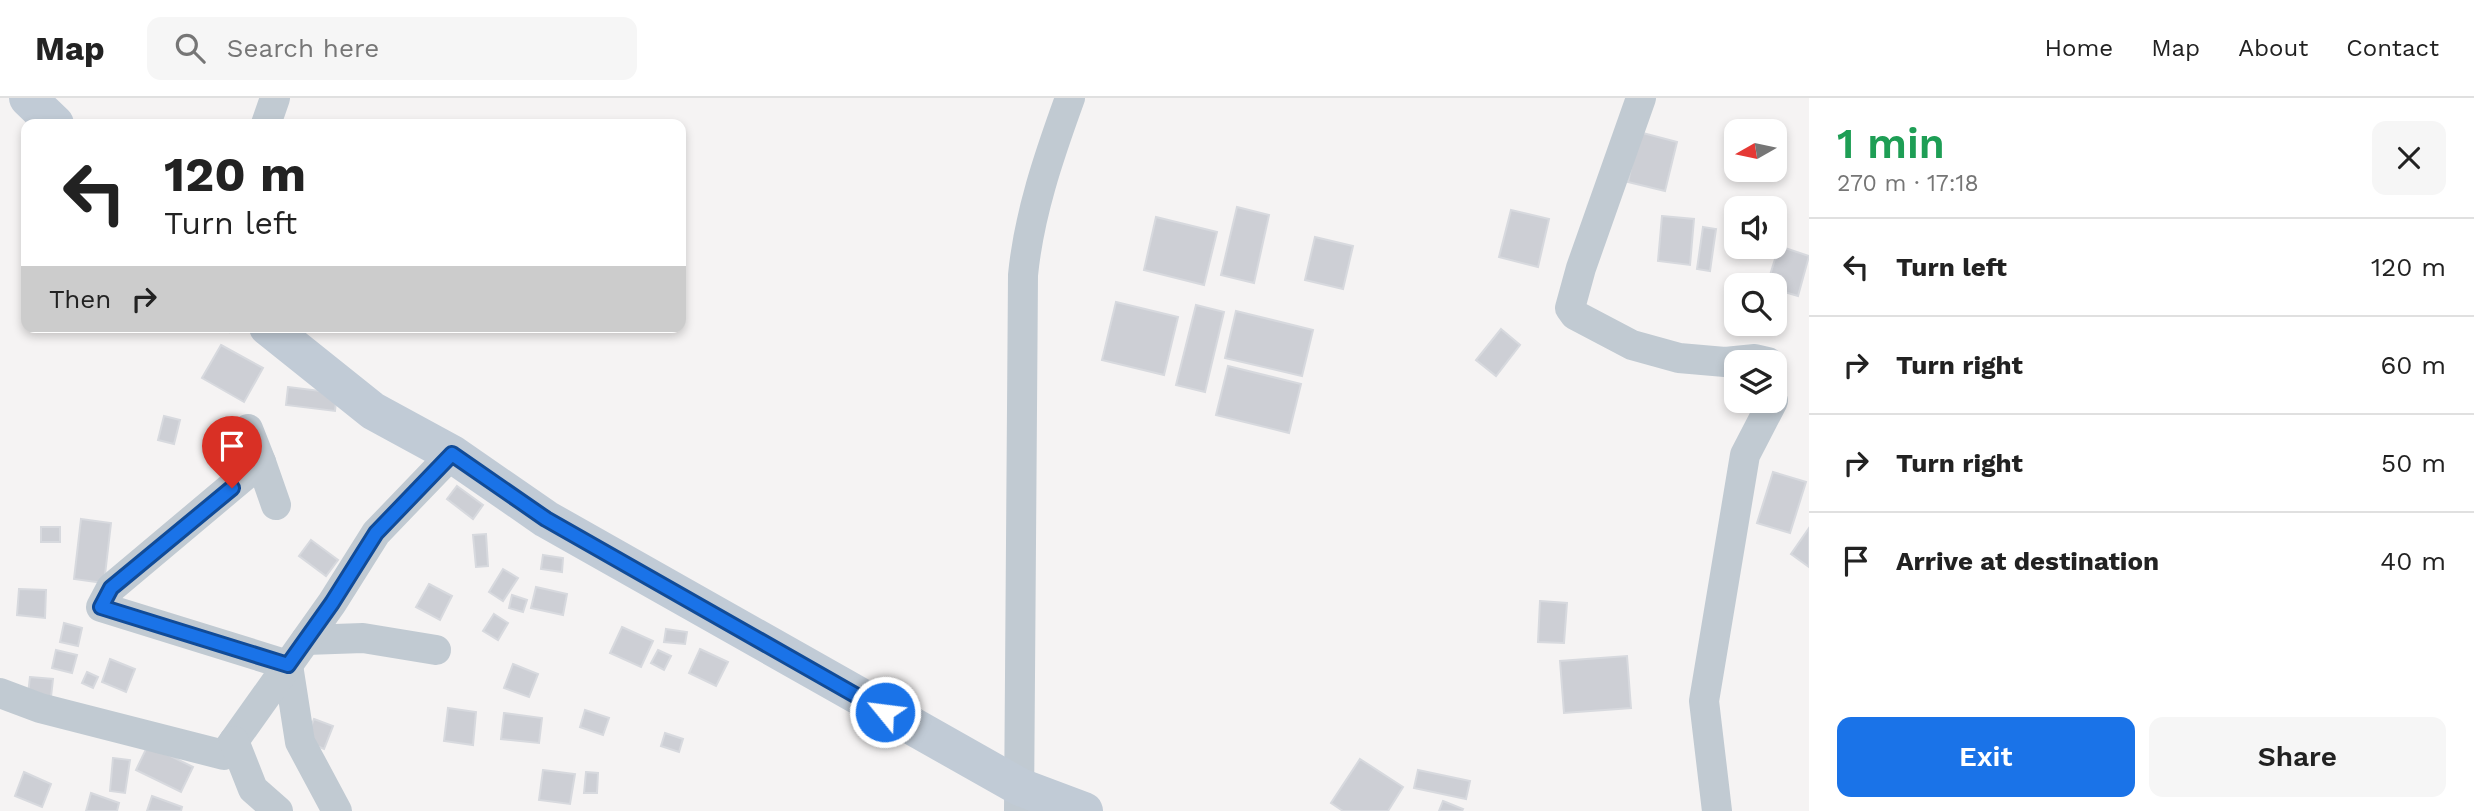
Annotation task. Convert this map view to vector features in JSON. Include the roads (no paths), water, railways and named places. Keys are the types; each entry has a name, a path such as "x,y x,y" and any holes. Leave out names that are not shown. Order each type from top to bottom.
{"street":[{"path":"28,98 50,119"},
{"path":"268,119 275,98"},
{"path":"1020,799 1023,275 1026,242 1041,183 1070,98"},
{"path":"1642,98 1577,278 1570,308 1575,315 1632,345 1679,358 1724,362"},
{"path":"276,333 373,411 452,454 546,519 1020,799 1084,811"},
{"path":"1717,811 1704,701 1745,455 1766,413"},
{"path":"248,429 276,505"},
{"path":"0,693 40,708 224,755 306,640 376,533 452,454"},
{"path":"261,462 111,588 101,607 288,665"},
{"path":"306,640 363,638 436,650"},
{"path":"288,665 300,743 337,811"},
{"path":"234,741 253,789 278,811"}]}
